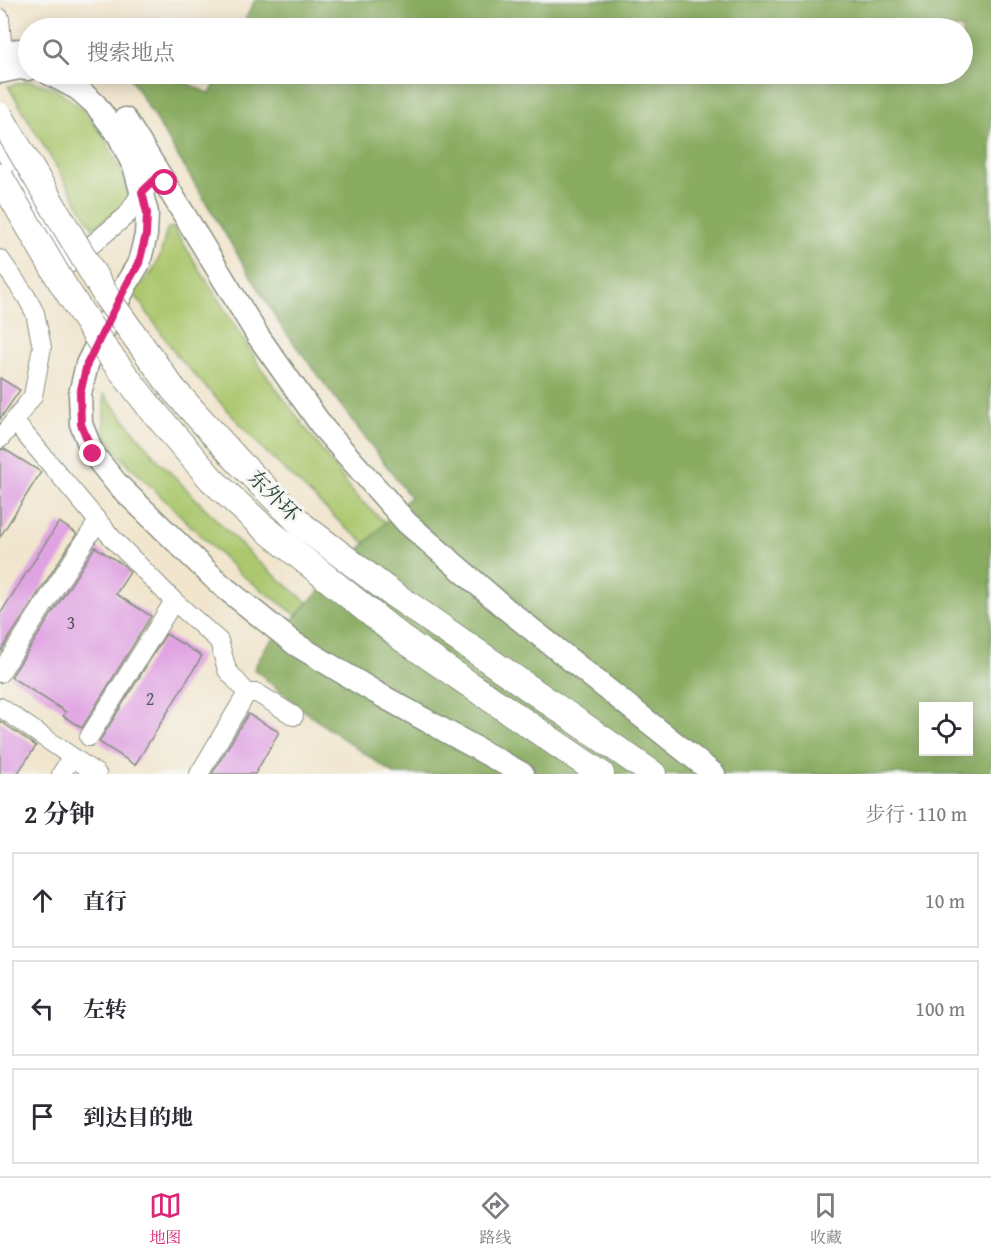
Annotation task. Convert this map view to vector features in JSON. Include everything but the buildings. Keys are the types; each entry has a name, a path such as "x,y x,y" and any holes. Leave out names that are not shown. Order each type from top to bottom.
{"highway":[{"name":"东外环","path":"0,116 108,299 173,388 239,462 303,526 386,589 653,774"},
{"name":"东外环","path":"0,177 62,284 104,348 212,480 262,526 403,639 601,774"}],"main road":[{"path":"2,63 18,50"},
{"path":"2,63 18,68"},
{"path":"69,84 95,104 119,136 135,169 147,213 146,235 139,263 87,364 80,394 81,424 93,454 118,485 220,584 296,644 375,692 523,774"},
{"path":"94,84 122,114 258,336 324,429 407,523 505,608 714,774"}],"street":[{"path":"0,18 2,63"},
{"path":"0,144 69,264 127,215 142,192 160,175"},
{"path":"0,259 35,313 42,347 33,396 0,439"},
{"path":"14,421 113,539 174,601 219,641 227,670 247,693 257,693 294,716"},
{"path":"0,674 98,521"},
{"path":"88,737 174,601"},
{"path":"199,774 247,693"},
{"path":"0,707 97,774"},
{"path":"61,774 72,757"}],"green space":[{"path":"255,0 991,0 991,774 394,774 309,715 254,669 265,648 410,497 281,326 134,84 188,84 210,94 215,84 973,84 973,18 246,18"},
{"path":"40,84 54,88 83,109 105,138 127,184 128,203 93,228 8,86"},
{"path":"173,227 261,368 355,495 457,589 463,614 347,529 265,451 178,357 133,292 152,272 160,256 167,229"},
{"path":"104,394 156,458 253,557 315,609 309,624 240,574 122,458 104,435"}],"route":[{"path":"93,454 81,424 80,394 87,364 139,263 146,235 147,213 142,192 160,175 165,183"}]}
